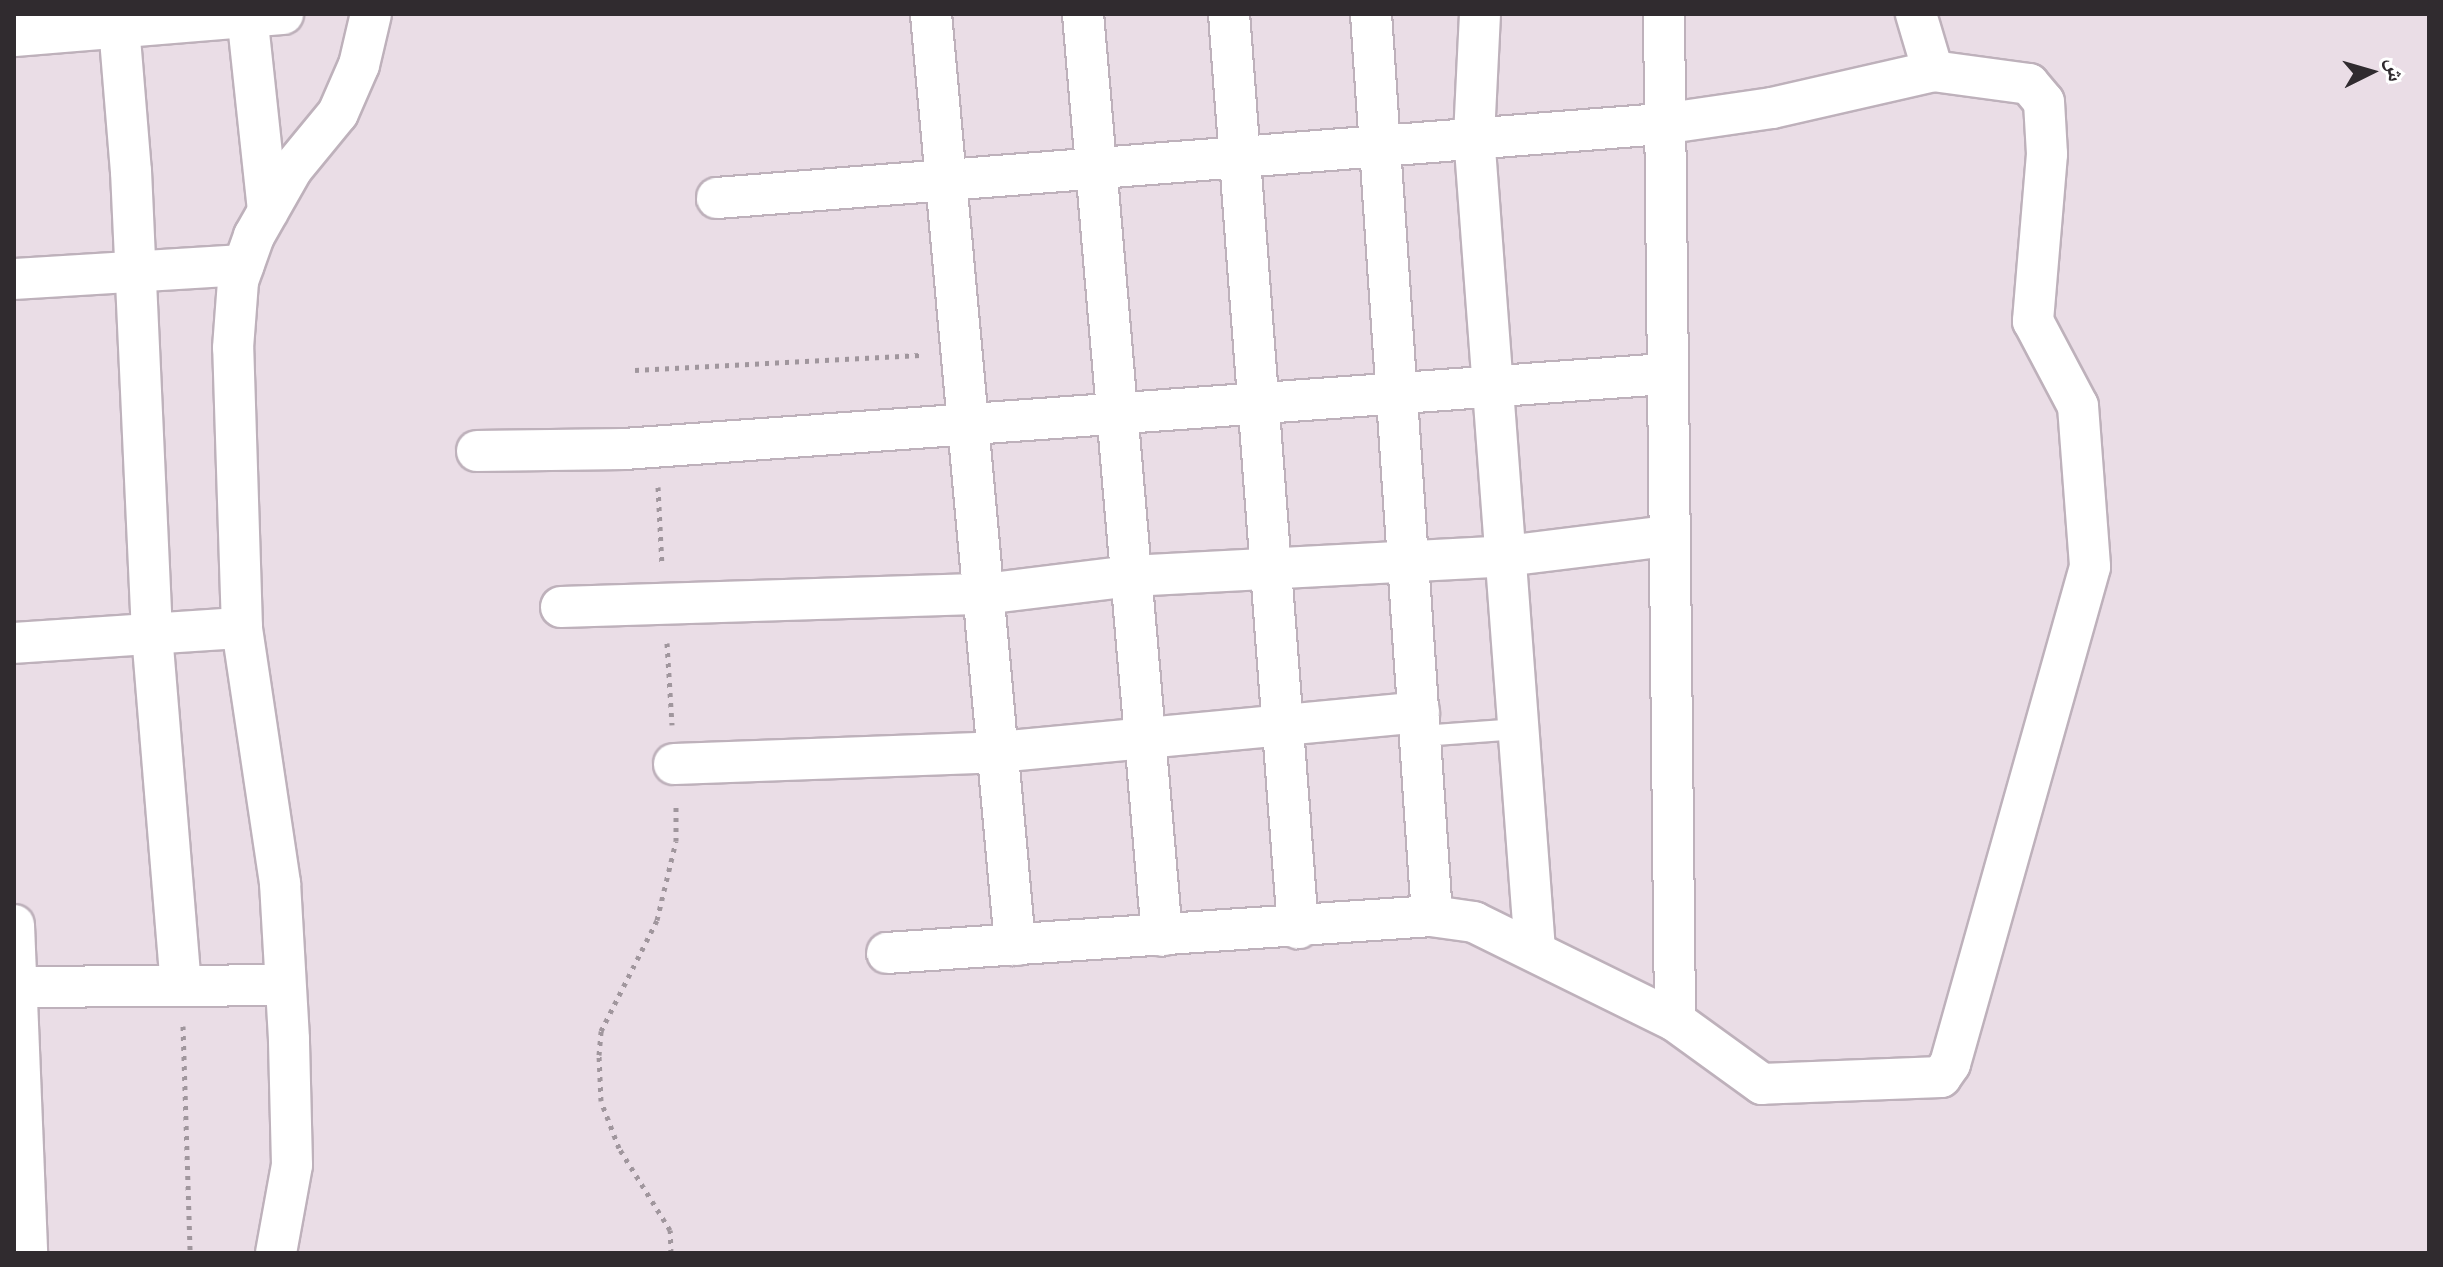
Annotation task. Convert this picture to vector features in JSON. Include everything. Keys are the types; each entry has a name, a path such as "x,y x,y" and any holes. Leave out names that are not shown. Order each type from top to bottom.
{"street":[{"path":"276,1253 292,1165 285,985 280,883 242,628 233,348 244,265 268,211 292,169 338,113 359,65 371,14"},
{"path":"931,14 1015,945"},
{"path":"1083,14 1162,936"},
{"path":"1229,14 1298,928"},
{"path":"1371,14 1399,392 1432,916"},
{"path":"1480,14 1474,135 1535,951"},
{"path":"1664,14 1662,124 1675,1021"},
{"path":"1916,14 1933,71"},
{"path":"14,36 119,21 259,15 268,211"},
{"path":"119,21 136,273 152,634 181,985"},
{"path":"717,198 1474,135 1662,124 1772,108 1933,71 2029,84 2044,102 2047,154 2033,321 2078,406 2090,567 1950,1064 1941,1077 1762,1084 1675,1021 1474,922 1432,916 1298,928 887,953"},
{"path":"14,279 244,265"},
{"path":"477,451 655,447 1116,416 1493,383 1665,374"},
{"path":"561,607 984,594 1130,576 1272,571 1409,559 1506,556 1667,536"},
{"path":"14,643 242,628"},
{"path":"674,764 998,752 1145,741 1283,726 1420,724"},
{"path":"14,925 27,1253"},
{"path":"15,987 285,985"}],"lane":[{"path":"1420,724 1519,729"}],"path":[{"path":"635,370 766,367 962,351"},
{"path":"655,447 678,822 670,873 657,920 601,1031 599,1055 601,1101 619,1148 670,1230 671,1253"},
{"path":"181,985 190,1253"}]}
